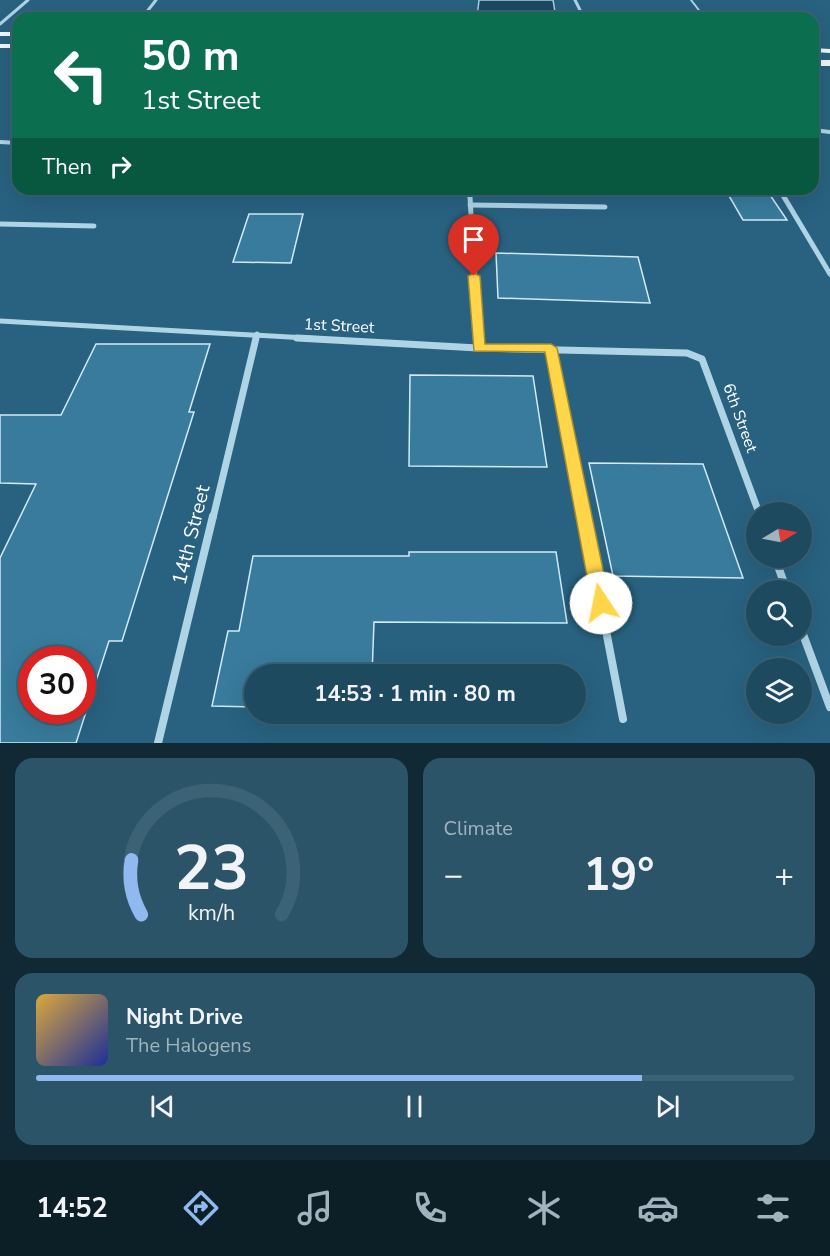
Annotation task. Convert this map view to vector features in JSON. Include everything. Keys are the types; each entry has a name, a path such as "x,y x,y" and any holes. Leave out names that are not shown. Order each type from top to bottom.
{"street":[{"path":"14,12 28,0"},
{"path":"147,12 156,0"},
{"path":"0,24 12,14"},
{"path":"470,195 478,348"},
{"path":"782,195 830,274"},
{"path":"470,205 605,207"},
{"path":"0,224 94,226"},
{"name":"1st Street","path":"0,321 478,348 676,351"},
{"name":"14th Street","path":"158,743 257,334"},
{"path":"551,348 623,719"},
{"name":"6th Street","path":"676,351 702,359 755,502"},
{"path":"808,646 830,707"}],"lane":[{"path":"691,0 700,12"}],"water":[{"path":"479,0 553,0 555,12 478,12"}],"building":[{"path":"728,195 770,195 787,220 743,220"},
{"path":"249,214 303,214 291,263 233,262"},
{"path":"496,253 638,257 650,303 498,298"},
{"path":"96,344 210,344 189,412 194,412 122,641 109,641 96,681 96,646 18,646 18,724 82,724 76,743 0,743 0,558 36,484 0,483 0,415 61,415"},
{"path":"410,375 533,376 547,467 409,466"},
{"path":"589,463 703,464 743,578 613,576"},
{"path":"409,552 556,552 567,623 374,622 372,664 244,664 244,707 212,706 228,631 239,631 253,556 409,556"}],"route":[{"path":"474,276 478,348 551,348 601,603"}]}
